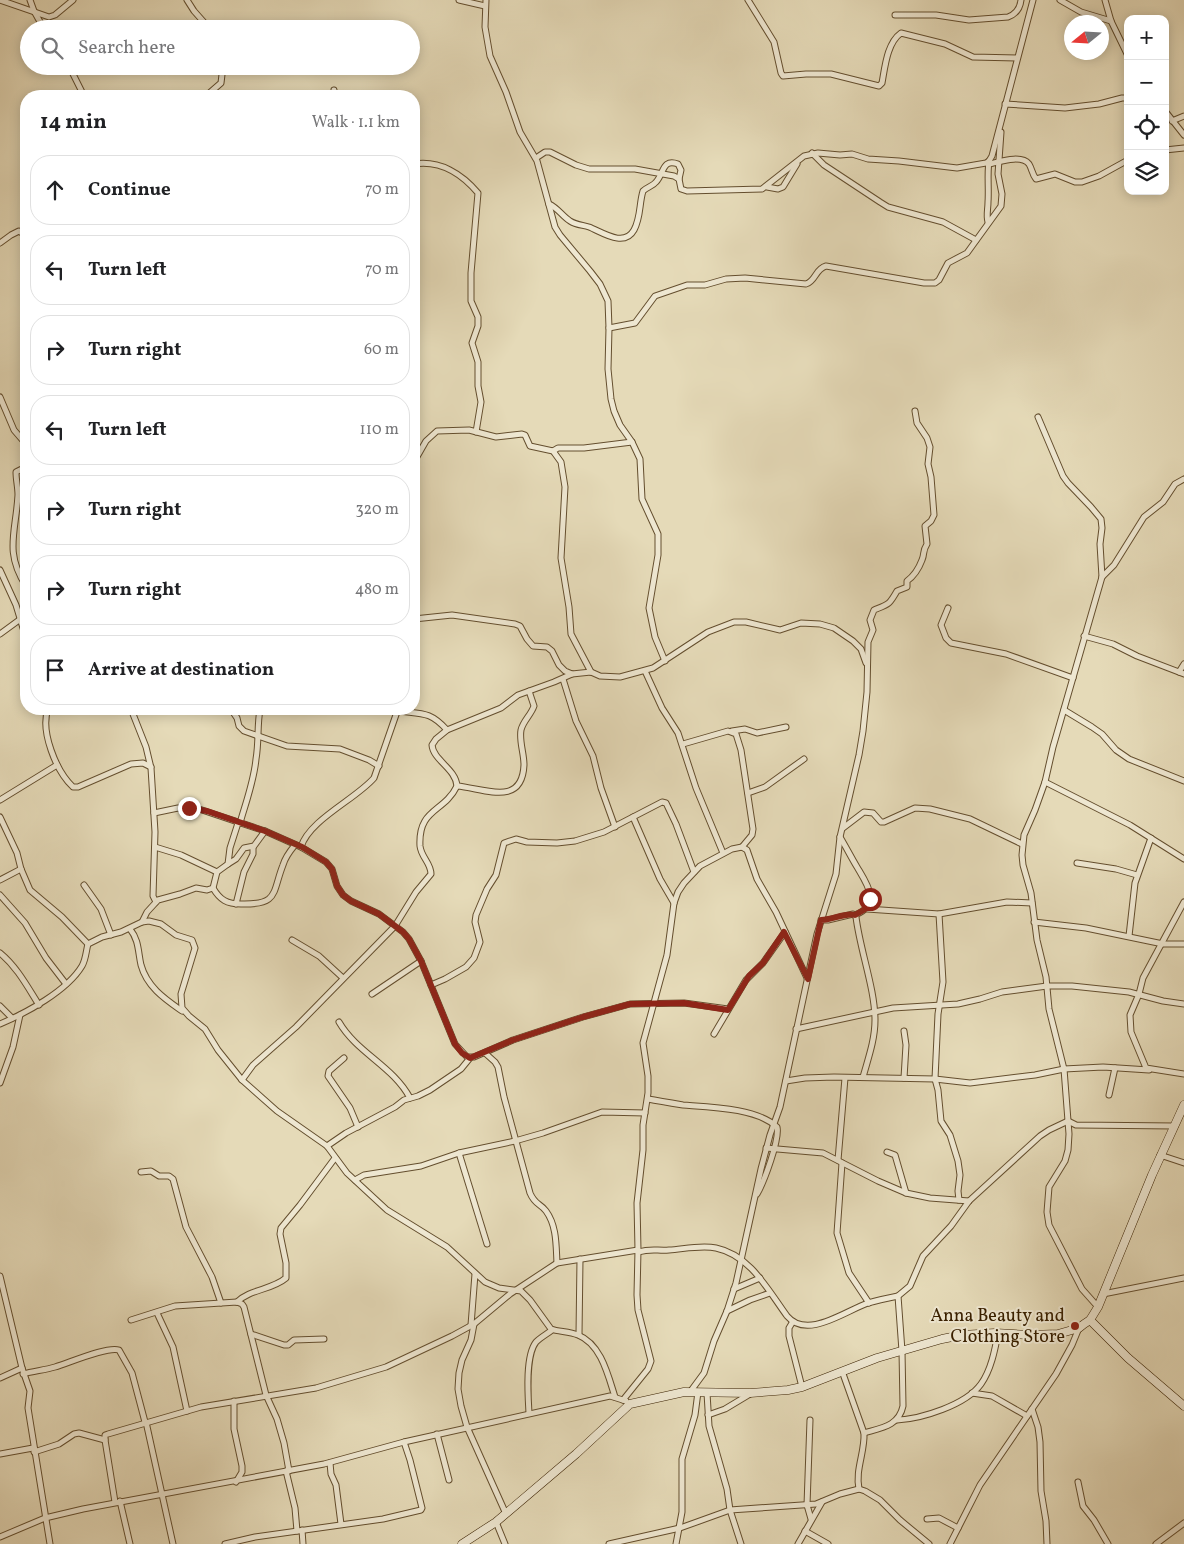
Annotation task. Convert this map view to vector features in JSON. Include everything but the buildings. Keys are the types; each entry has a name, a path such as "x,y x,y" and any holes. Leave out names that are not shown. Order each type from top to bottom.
{"main road":[{"path":"462,1544 496,1522 576,1454 627,1402 694,1392 750,1393 788,1390 802,1387 877,1358 962,1335 998,1333 1047,1335 1079,1328 1090,1320 1098,1307 1160,1155 1182,1114 1184,1105"},
{"path":"1090,1320 1128,1358 1184,1406"}],"street":[{"path":"0,0 52,17 73,0"},
{"path":"30,0 39,20"},
{"path":"187,0 202,20"},
{"path":"459,0 485,3 485,27 490,56 506,92 520,132 536,158 551,216 557,231 590,271 608,300 608,369 611,399 620,425 632,442 640,459 642,500 658,534 658,555 649,608 655,636 665,661"},
{"path":"748,0 774,42 783,76 831,74 879,86 882,83 892,46 898,36 902,34 945,44 973,57 1004,56 1017,58"},
{"path":"895,15 936,15 969,20 1002,18 1016,12 1021,0"},
{"path":"988,222 986,213 989,163 1034,0"},
{"path":"1060,0 1081,12 1111,21"},
{"path":"1104,0 1111,21 1124,48"},
{"path":"74,75 81,90"},
{"path":"214,90 221,84 222,75"},
{"path":"1005,104 1065,108 1099,104 1124,98"},
{"path":"1172,121 1184,116"},
{"path":"1169,117 1184,135"},
{"path":"609,328 635,324 653,298 658,295 687,285 705,285 735,278 765,279 806,284 810,283 818,270 826,266 904,280 935,283 939,280 945,266 963,256 999,210 1002,201 998,174 1001,124"},
{"path":"1169,150 1184,148"},
{"path":"536,158 545,152 550,152 576,165 589,169 635,169 674,176 679,179"},
{"path":"766,187 778,190 804,156 818,153 852,154 868,159 957,168 1012,159 1023,160 1030,165 1033,176 1036,179 1055,174 1079,183 1099,176 1124,162"},
{"path":"812,154 824,165 888,207 943,222 976,240"},
{"path":"549,204 572,223 588,227 612,237 626,238 636,227 643,191 658,180 667,164 676,163 680,168 679,179 681,189 687,191 757,189 766,187 800,161"},
{"path":"420,163 449,168 456,172 478,194 470,273 471,301 478,317 478,326 472,343 478,362 478,386 481,402 476,432"},
{"path":"0,243 11,235 20,232"},
{"path":"0,397 14,430 20,437"},
{"path":"676,1544 682,1512 682,1459 695,1415 694,1392 704,1373 714,1340 727,1311 734,1289 766,1148 780,1107 786,1082 821,920 836,874 840,837 863,731 867,699 868,639 873,630 870,620 872,613 891,602 897,591 907,587 907,581 915,574 927,544 925,526 933,518 928,464 930,447 918,423 915,411"},
{"path":"1038,417 1063,476 1073,489 1092,507 1101,519 1102,528 1100,544 1102,577 1084,636 1045,782 1022,844 1023,865 1031,893 1034,922 1047,986 1049,1009 1064,1069 1069,1134 1068,1150 1064,1161 1049,1187 1047,1219 1082,1289 1098,1307"},
{"path":"420,452 426,441 434,433 458,430 496,436 522,434 530,446 553,451 561,462 566,488 561,558 570,608 571,634 591,672"},
{"path":"553,451 558,448 591,448 632,442"},
{"path":"20,470 16,473 18,495 12,553 20,574"},
{"path":"1102,577 1114,565 1144,517 1163,502 1175,484 1184,479"},
{"path":"0,570 11,593 20,620 0,634"},
{"path":"948,608 941,625 946,638 951,643 1006,654 1073,678"},
{"path":"420,618 452,615 515,624 520,626 529,643 533,646 550,649 565,671 572,674"},
{"path":"457,786 452,774 432,747 436,739 447,730 501,708 510,699 572,674 591,672 609,678 645,671 665,661 708,632 734,622 746,622 780,630 801,623 820,624 834,628 853,641 861,650 867,669"},
{"path":"1084,636 1113,644 1137,656 1182,673 1184,664"},
{"path":"645,671 666,715 675,727 683,744 696,788 723,853"},
{"path":"563,679 576,721 593,756 601,788 615,827"},
{"path":"457,786 498,793 513,790 519,784 524,765 521,730 534,706 529,691"},
{"path":"1064,710 1102,734 1116,750 1129,759 1184,781"},
{"path":"420,714 434,717 447,730"},
{"path":"47,715 45,725 57,765 70,785 76,787 131,764 144,763 151,768"},
{"path":"133,715 146,747 151,768 155,847 153,896 156,902"},
{"path":"234,715 241,729 287,746 340,749 369,760 379,766"},
{"path":"228,864 230,848 254,776 260,715"},
{"path":"302,847 305,839 313,830 338,807 370,784 379,766 396,715"},
{"path":"683,744 732,731 746,729 757,733 786,727"},
{"path":"0,1537 46,1518 118,1502 236,1482 330,1463 404,1442 529,1413 610,1396 627,1402 651,1361 638,1310 637,1295 637,1203 643,1150 642,1137 648,1099 648,1076 643,1040 667,955 674,903 678,892 694,872 723,853 742,847 753,832 739,740 732,731"},
{"path":"748,794 765,787 804,759"},
{"path":"0,800 57,765"},
{"path":"1045,782 1151,838 1184,858"},
{"path":"242,1080 253,1065 296,1027 395,926 416,892 432,874 421,852 420,837 423,824 428,816 450,796 457,786"},
{"path":"431,985 466,967 477,952 480,942 475,922 476,915 487,889 496,875 504,843 516,839 527,842 557,843 575,841 604,832 662,802 666,804 676,824 694,872"},
{"path":"154,813 189,808 207,811 265,831 302,847 326,862 332,869 337,886 347,898 379,914 409,939 421,961 455,1044 462,1053 470,1058"},
{"path":"842,829 864,812 873,813 881,822 884,822 909,810 920,808 970,819 1022,844"},
{"path":"0,817 17,853 20,869 30,890 62,917 88,944"},
{"path":"633,817 660,879 674,903"},
{"path":"236,904 244,872 252,857 253,847 265,831"},
{"path":"821,920 851,914 855,915 867,908 870,903 870,894 866,882 840,837"},
{"path":"1129,936 1137,875 1151,838"},
{"path":"213,888 222,900 236,904 260,903 271,898 277,886 282,866 295,845"},
{"path":"155,847 182,855 217,872"},
{"path":"213,888 217,872 236,859 244,848 253,847"},
{"path":"742,847 750,854 757,879 776,912 808,979"},
{"path":"1077,863 1116,869 1137,875"},
{"path":"0,880 20,869"},
{"path":"84,885 101,909 111,935"},
{"path":"142,922 156,902 161,899 196,888 207,890 213,888"},
{"path":"0,895 25,923 46,958 66,984"},
{"path":"867,908 939,914 1007,902 1032,903"},
{"path":"1149,1070 1143,1063 1130,1028 1130,1015 1139,994 1143,978 1184,902"},
{"path":"939,914 943,982 937,1026 935,1078 940,1099 941,1121 948,1131 958,1161 960,1175 959,1200"},
{"path":"855,915 875,1012 872,1046 863,1077"},
{"path":"88,944 102,937 149,921 161,924 176,935 192,940 194,954 181,994 182,1008 185,1012"},
{"path":"1034,922 1086,928 1162,944 1184,944"},
{"path":"130,929 137,939 142,967 150,985 205,1029 218,1050 242,1080 284,1116 327,1146 355,1180 387,1210 447,1247 475,1274 493,1286 516,1290 524,1294 552,1330 578,1335 596,1350 615,1397"},
{"path":"714,1034 749,976 763,963 784,932"},
{"path":"292,940 319,956 343,978"},
{"path":"0,1024 39,1005 66,984 81,968 88,944"},
{"path":"0,953 18,973 39,1005"},
{"path":"372,994 421,961"},
{"path":"796,1029 907,1006 969,1002 1011,990 1047,986 1072,986 1139,994 1163,1001 1184,1004"},
{"path":"327,1146 404,1100 430,1090 461,1069 470,1058 513,1040 630,1004 684,1003 728,1010"},
{"path":"0,1006 12,1018"},
{"path":"0,1082 13,1047 20,1015"},
{"path":"339,1022 352,1040 386,1067 410,1098"},
{"path":"904,1031 906,1045 904,1078"},
{"path":"485,1053 497,1065 515,1141 533,1201 546,1211 552,1225 557,1263"},
{"path":"344,1058 328,1071 328,1076 350,1108 358,1127"},
{"path":"786,1082 824,1077 863,1077 935,1078 970,1083 1034,1075 1064,1069 1115,1068 1184,1074"},
{"path":"1109,1095 1115,1068"},
{"path":"845,1078 837,1233 849,1272 869,1303"},
{"path":"648,1099 751,1114 774,1124 778,1130 774,1149 764,1181 754,1199"},
{"path":"355,1180 368,1174 421,1166 459,1153 515,1141 602,1112 645,1113"},
{"path":"1068,1121 1076,1126 1175,1126"},
{"path":"130,1544 118,1502 105,1440 108,1434 187,1411 266,1395 316,1388 386,1367 452,1336 472,1324 516,1290 557,1263 580,1259 654,1248 668,1250 714,1247 741,1260 760,1278 792,1323 800,1326 822,1322 869,1303 898,1296 912,1283 922,1256 950,1226 969,1201 1040,1136 1068,1121"},
{"path":"766,1148 823,1152 906,1193 930,1198 969,1201"},
{"path":"887,1152 895,1155 906,1193"},
{"path":"459,1153 487,1244"},
{"path":"1160,1155 1184,1162"},
{"path":"237,1302 242,1296 286,1278 281,1228 300,1206 335,1158"},
{"path":"141,1172 151,1171 159,1176 169,1176 173,1179 186,1227 212,1277 221,1303"},
{"path":"578,1335 580,1259"},
{"path":"475,1274 472,1340 462,1360 458,1389 467,1428 506,1514"},
{"path":"0,1276 23,1371 30,1391 28,1408 50,1544"},
{"path":"734,1289 760,1278"},
{"path":"1103,1294 1184,1278"},
{"path":"727,1311 770,1293"},
{"path":"897,1420 903,1406 898,1296"},
{"path":"0,1302 7,1303"},
{"path":"131,1320 175,1306 237,1302 242,1304 252,1334 266,1395 277,1420 284,1443 303,1544"},
{"path":"157,1312 173,1347 187,1411"},
{"path":"792,1323 789,1328 789,1336 802,1387"},
{"path":"950,1544 980,1485 1056,1374 1079,1328"},
{"path":"529,1413 529,1377 533,1349 536,1343 552,1330"},
{"path":"864,1433 897,1420 907,1420 945,1408 972,1393 982,1382 989,1366 998,1333"},
{"path":"252,1334 284,1345 294,1340 324,1339"},
{"path":"0,1378 23,1371 52,1368 110,1350 119,1350 132,1373 146,1422 173,1544"},
{"path":"842,1371 864,1433 858,1473 859,1489"},
{"path":"707,1393 709,1426 727,1489 730,1510 742,1544"},
{"path":"708,1415 724,1409 750,1393"},
{"path":"972,1393 992,1396 1027,1416"},
{"path":"234,1401 234,1429 242,1466 242,1472 236,1482"},
{"path":"1032,1409 1038,1426 1040,1442 1041,1491 1046,1521 1047,1544"},
{"path":"810,1420 807,1505 811,1519"},
{"path":"0,1454 34,1450 59,1444 74,1434 98,1437 105,1440"},
{"path":"436,1434 449,1480"},
{"path":"225,1544 300,1530 383,1519 422,1510 417,1485 404,1442"},
{"path":"330,1463 331,1474 336,1485 341,1524"},
{"path":"1078,1482 1083,1506 1093,1518 1108,1544"},
{"path":"609,1544 680,1528 730,1510 807,1505 822,1502 840,1494 859,1489 865,1490 880,1500 900,1520 929,1544"},
{"path":"798,1544 822,1502"},
{"path":"927,1519 939,1518 958,1528"},
{"path":"496,1522 504,1544"},
{"path":"1156,1544 1184,1524"},
{"path":"805,1531 828,1544"}],"place":[{"name":"Anna Beauty and Clothing Store","path":"1075,1326"}],"route":[{"path":"189,808 207,811 278,836 302,847 326,862 332,869 337,886 343,895 388,920 409,939 421,961 455,1044 462,1053 470,1058 485,1053 503,1043 630,1004 684,1003 728,1010 746,980 763,963 784,932 808,979 821,920 851,914 855,915 867,908 870,899"}]}
